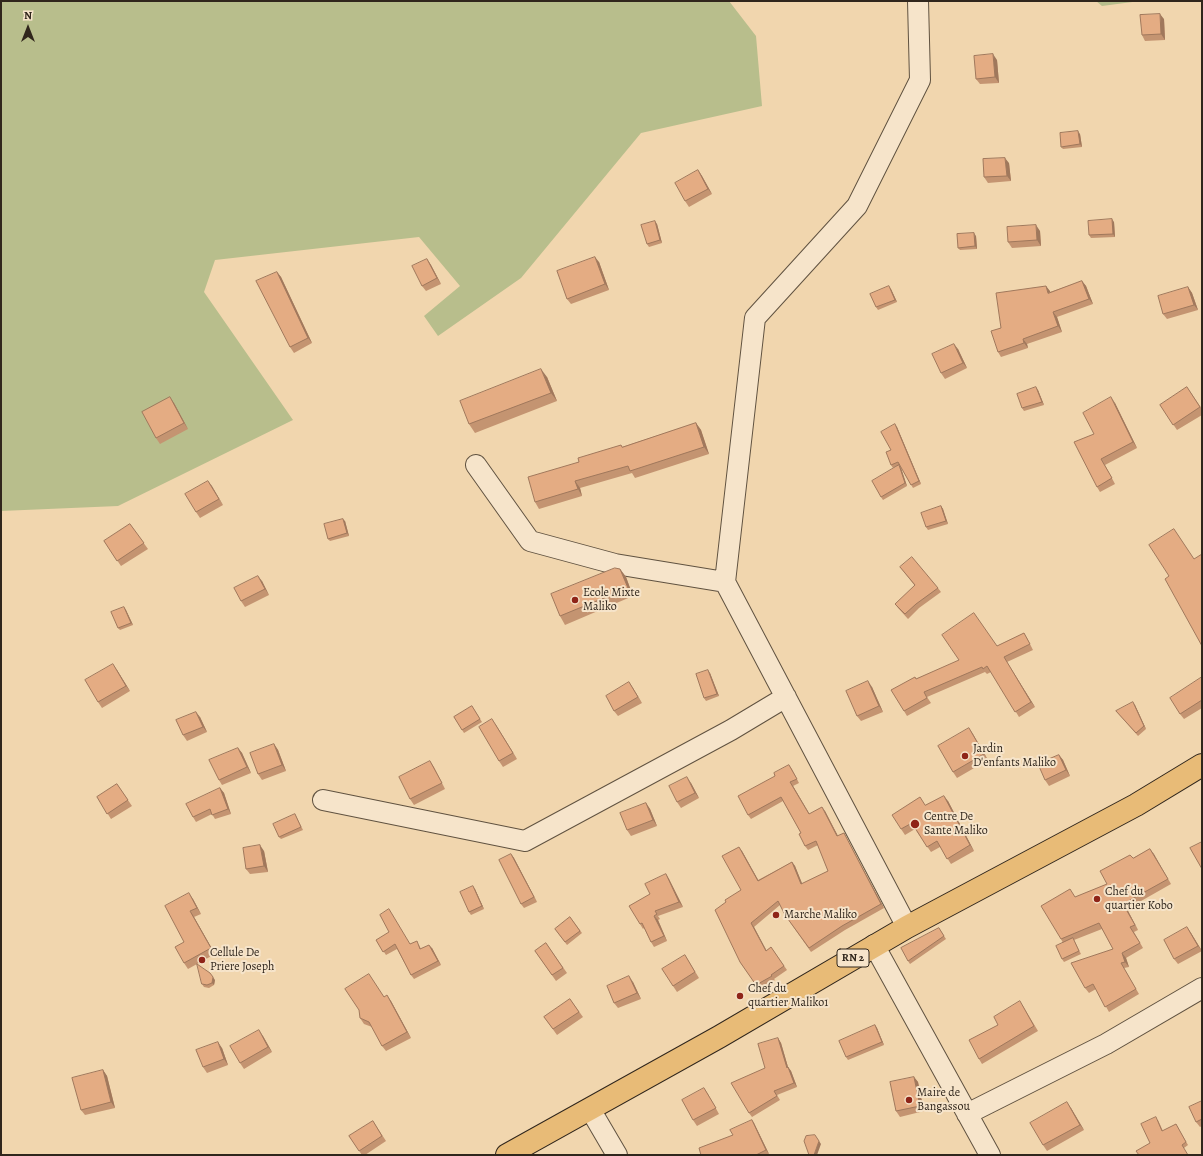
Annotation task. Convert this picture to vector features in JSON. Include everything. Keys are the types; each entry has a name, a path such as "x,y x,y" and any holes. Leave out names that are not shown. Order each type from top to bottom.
{"main road":[{"name":"RN 2","path":"507,1155 719,1036 874,945 1136,805 1202,765"}],"street":[{"path":"907,927 725,582 755,318 857,206 920,80 918,1"},
{"path":"476,465 530,541 615,564 725,582"},
{"path":"323,800 525,841 731,730 786,697"},
{"path":"874,945 990,1155"},
{"path":"967,1114 1106,1044 1202,988"},
{"path":"590,1109 617,1155"}],"green space":[{"path":"1,1 729,1 756,36 762,106 641,133 521,278 438,336 424,316 460,286 419,237 215,260 204,292 293,420 118,506 1,511"},
{"path":"1096,1 1140,1 1102,6"}],"building":[{"path":"1160,14 1161,34 1142,35 1140,15"},
{"path":"993,54 995,77 976,79 974,56"},
{"path":"1078,131 1080,144 1061,147 1060,133"},
{"path":"1005,158 1007,176 984,177 983,159"},
{"path":"698,170 708,189 685,201 675,183"},
{"path":"1112,219 1113,234 1089,235 1088,221"},
{"path":"655,221 660,240 647,244 641,225"},
{"path":"1036,225 1037,240 1008,242 1007,227"},
{"path":"974,233 975,246 958,248 957,234"},
{"path":"595,257 605,284 567,299 557,271"},
{"path":"427,259 437,278 422,286 412,266"},
{"path":"277,272 308,338 290,347 256,281"},
{"path":"1082,281 1089,299 1053,312 1058,326 1023,339 1024,343 998,352 991,331 1001,328 996,293 1046,286 1048,293"},
{"path":"889,286 895,300 876,307 870,294"},
{"path":"1188,287 1194,305 1163,314 1158,296"},
{"path":"954,344 963,363 941,373 932,354"},
{"path":"541,369 551,393 469,424 460,401"},
{"path":"1036,387 1042,402 1022,408 1017,394"},
{"path":"1187,387 1200,407 1173,425 1160,405"},
{"path":"170,397 184,423 156,438 142,412"},
{"path":"1111,397 1133,442 1101,459 1112,478 1097,487 1074,442 1094,434 1083,413"},
{"path":"696,423 704,447 630,471 628,466 575,481 578,489 535,502 528,477 579,462 578,458 621,445 622,447"},
{"path":"895,424 919,481 911,485 898,462 891,465 886,452 891,450 881,432"},
{"path":"899,465 905,483 881,497 872,481"},
{"path":"208,481 219,499 196,512 185,494"},
{"path":"941,506 946,521 926,527 921,513"},
{"path":"343,519 347,533 328,539 324,524"},
{"path":"130,524 144,543 117,561 104,541"},
{"path":"1174,529 1194,559 1202,554 1202,646 1165,579 1169,576 1149,545"},
{"path":"912,557 938,588 905,614 895,604 915,585 900,567"},
{"path":"615,568 620,569 628,588 560,616 551,594"},
{"path":"258,576 265,589 241,601 234,588"},
{"path":"124,607 131,623 118,628 111,612"},
{"path":"974,613 997,646 1024,633 1030,644 1004,657 1031,702 1015,712 987,666 983,669 982,667 924,692 927,698 904,711 891,690 915,677 916,679 959,660 942,635"},
{"path":"113,664 126,686 98,702 85,680"},
{"path":"708,670 717,694 704,698 696,674"},
{"path":"1202,677 1202,700 1180,714 1170,698"},
{"path":"868,681 879,706 857,716 846,691"},
{"path":"629,682 638,697 614,711 606,696"},
{"path":"1133,702 1144,726 1136,733 1116,711"},
{"path":"472,706 480,719 462,730 454,717"},
{"path":"196,712 203,727 183,735 176,720"},
{"path":"492,719 513,753 499,761 479,727"},
{"name":"Jardin D'enfants Maliko","path":"969,728 984,754 953,772 938,746"},
{"path":"274,744 282,765 258,774 250,753"},
{"path":"238,748 247,767 219,780 209,760"},
{"path":"1059,755 1066,770 1045,780 1038,764"},
{"path":"430,761 442,783 410,799 399,777"},
{"path":"789,765 797,779 790,782 809,814 822,807 837,836 844,833 881,904 842,926 809,948 785,915 778,901 751,923 766,951 771,947 784,966 771,975 772,976 756,985 740,962 715,910 726,902 725,900 741,890 722,856 739,847 758,881 792,862 801,884 828,871 816,841 805,846 799,834 801,833 781,797 748,815 738,796 775,776 774,773"},
{"path":"687,777 695,793 677,802 669,786"},
{"path":"117,784 128,800 107,814 97,797"},
{"path":"220,788 228,809 212,815 210,809 193,817 186,804"},
{"path":"944,796 970,845 947,859 937,841 927,847 912,823 901,829 892,815 920,797 925,805"},
{"path":"646,803 653,820 627,830 620,813"},
{"path":"295,814 301,827 279,837 273,824"},
{"path":"1202,842 1202,869 1190,848"},
{"path":"260,845 264,866 246,869 243,848"},
{"path":"1150,849 1168,879 1123,904 1135,925 1130,927 1140,943 1122,953 1125,962 1121,963 1136,989 1105,1007 1093,984 1085,988 1071,963 1113,949 1099,923 1061,939 1041,906 1070,889 1075,897 1107,884 1100,871 1130,855 1133,858"},
{"path":"511,854 534,897 521,904 499,860"},
{"path":"666,874 679,902 655,911 657,914 654,916 664,936 651,942 642,923 640,924 629,906 650,894 645,884"},
{"path":"473,886 482,906 469,912 460,892"},
{"path":"189,893 197,908 190,911 211,948 184,963 175,947 184,942 165,906"},
{"path":"389,909 410,944 417,941 420,949 429,945 438,961 411,975 395,944 383,952 376,940 389,932 380,915"},
{"path":"570,917 580,931 565,942 555,929"},
{"path":"1187,927 1198,946 1174,959 1164,940"},
{"path":"939,928 944,936 908,961 901,948"},
{"path":"1073,938 1079,951 1062,959 1056,946"},
{"path":"546,943 563,968 552,975 535,951"},
{"path":"685,955 695,972 673,986 662,969"},
{"path":"197,964 210,973 213,977 212,983 207,985 202,984"},
{"path":"369,974 384,997 387,995 407,1032 382,1046 369,1022 360,1018 359,1010 345,989"},
{"path":"629,976 637,993 614,1003 607,986"},
{"path":"570,999 579,1012 553,1029 544,1017"},
{"path":"1020,1001 1034,1026 979,1059 969,1040 998,1025 994,1017"},
{"path":"875,1025 882,1042 846,1057 839,1041"},
{"path":"259,1030 268,1047 240,1063 230,1046"},
{"path":"778,1038 787,1068 788,1067 794,1083 774,1091 777,1096 749,1113 731,1083 765,1068 758,1044"},
{"path":"218,1042 224,1059 203,1067 196,1050"},
{"path":"103,1070 111,1102 81,1110 72,1078"},
{"name":"Maire de Bangassou","path":"914,1077 920,1106 896,1111 890,1082"},
{"path":"704,1088 716,1108 693,1120 682,1100"},
{"path":"1202,1101 1202,1119 1196,1122 1189,1107"},
{"path":"1067,1102 1080,1125 1043,1145 1030,1123"},
{"path":"1156,1117 1162,1131 1176,1124 1186,1142 1182,1145 1188,1155 1139,1155 1136,1151 1150,1143 1141,1124"},
{"path":"752,1120 766,1150 756,1155 701,1155 699,1148 733,1135 730,1130"},
{"path":"373,1121 382,1136 359,1151 349,1136"},
{"path":"815,1135 819,1141 814,1155 809,1155 804,1141 806,1136"}],"place":[{"name":"Ecole Mixte Maliko","path":"575,600"},
{"name":"Jardin D'enfants Maliko","path":"965,756"},
{"name":"Centre De Sante Maliko","path":"915,824"},
{"name":"Chef du quartier Kobo","path":"1097,899"},
{"name":"Marche Maliko","path":"776,915"},
{"name":"Cellule De Priere Joseph","path":"202,960"},
{"name":"Chef du quartier Maliko1","path":"740,996"},
{"name":"Maire de Bangassou","path":"909,1100"}]}
